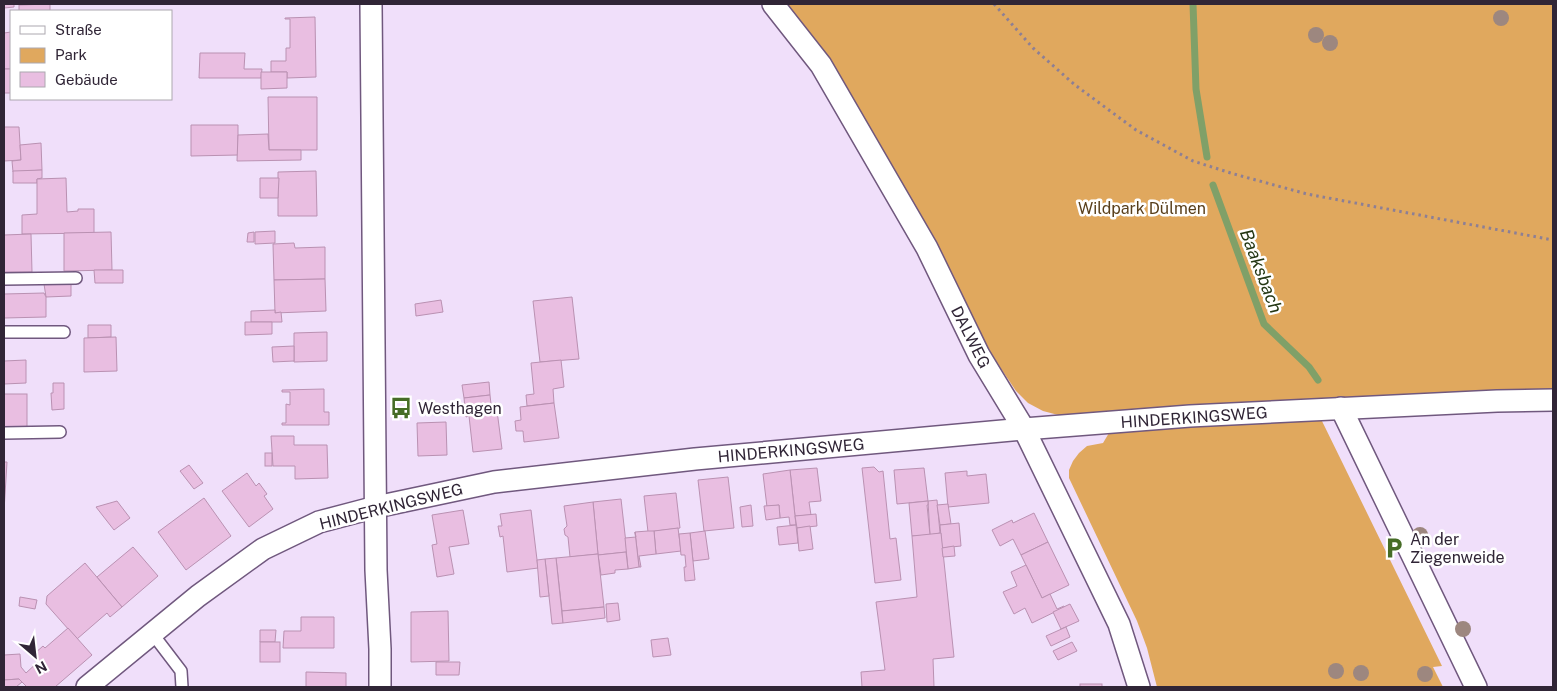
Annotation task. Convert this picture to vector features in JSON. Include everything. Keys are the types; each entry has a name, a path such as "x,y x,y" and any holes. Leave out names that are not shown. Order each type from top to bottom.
{"street":[{"path":"371,4 376,570 380,687"},
{"name":"DALWEG","path":"773,4 826,73 927,248 979,355 1024,429 1119,624 1139,687"},
{"name":"HINDERKINGSWEG","path":"87,687 198,596 263,549 319,522 376,507 494,482 695,459 1190,416 1553,400"},
{"path":"1342,408 1476,687"}],"lane":[{"path":"4,279 76,278"},
{"path":"4,332 64,332"},
{"path":"4,434 60,432"},
{"path":"152,634 181,671 182,687"}],"path":[{"path":"994,4 1033,48 1075,85 1136,130 1193,161 1307,194 1553,240"}],"green space":[{"name":"Wildpark Dülmen","path":"783,4 1553,4 1553,394 1062,416 1043,411 1028,403 1016,391 975,330"},
{"path":"1320,417 1442,666 1433,667 1443,687 1157,687 1147,648 1137,621 1069,478 1069,470 1073,461 1087,446 1103,443 1109,433"}],"building":[{"path":"4,4 14,4 14,7 4,8"},
{"path":"50,4 50,10 19,10 19,5"},
{"path":"315,17 316,77 287,78 287,72 271,72 271,61 286,61 286,48 290,48 290,19 285,18"},
{"path":"10,32 10,69 4,69 4,33"},
{"path":"200,53 245,53 244,69 262,69 261,78 199,78"},
{"path":"4,69 10,69 10,93 4,93"},
{"path":"261,72 287,72 287,88 261,89"},
{"path":"268,97 317,97 317,150 269,150"},
{"path":"191,125 238,125 238,155 191,156"},
{"path":"4,127 19,127 21,160 4,161"},
{"path":"268,134 269,150 301,150 301,160 237,161 238,135"},
{"path":"41,143 42,170 13,172 12,161 21,160 20,145"},
{"path":"42,170 42,178 37,179 37,183 13,183 13,171"},
{"path":"316,171 317,216 278,216 278,172"},
{"path":"66,178 67,212 78,211 78,209 94,209 94,233 22,234 22,215 37,214 37,179"},
{"path":"260,178 279,178 278,198 260,198"},
{"path":"275,231 275,243 255,244 255,232"},
{"path":"111,232 112,270 64,271 64,233"},
{"path":"254,232 254,242 247,242 248,233"},
{"path":"31,234 32,272 4,272 4,235"},
{"path":"294,243 295,248 325,247 325,279 274,280 273,244"},
{"path":"94,270 123,270 123,283 95,283"},
{"path":"325,279 326,311 275,313 274,280"},
{"path":"44,284 71,284 71,296 46,297"},
{"path":"44,293 46,297 46,317 4,318 4,294"},
{"path":"572,297 579,359 540,362 533,301"},
{"path":"441,300 443,312 416,316 415,304"},
{"path":"275,310 275,313 281,312 282,322 251,322 251,311"},
{"path":"245,322 272,322 272,334 245,335"},
{"path":"88,325 111,325 111,337 88,338"},
{"path":"327,332 327,361 294,362 294,333"},
{"path":"116,337 117,371 84,372 84,338"},
{"path":"294,346 294,361 273,362 272,347"},
{"path":"26,360 26,383 4,384 4,361"},
{"path":"561,360 564,387 553,389 554,403 527,406 526,395 534,394 531,363"},
{"path":"489,382 490,395 464,398 462,385"},
{"path":"53,383 64,383 64,409 52,410 51,393 53,393"},
{"path":"324,389 324,412 329,412 329,425 282,425 282,423 286,423 286,404 290,405 290,392 282,392 282,390"},
{"path":"4,394 27,394 27,428 4,428"},
{"path":"490,395 491,404 496,403 502,449 473,452 469,416 466,417 464,398"},
{"path":"554,403 559,438 524,442 523,431 516,431 515,421 521,420 520,407"},
{"path":"446,422 447,455 418,456 417,423"},
{"path":"271,436 294,436 294,445 327,445 328,478 295,479 295,466 273,466"},
{"path":"265,453 272,453 272,466 265,466"},
{"path":"4,462 7,462 4,511"},
{"path":"189,465 203,483 194,489 180,471"},
{"path":"874,467 879,472 883,471 890,539 896,538 901,580 875,583 862,468"},
{"path":"817,468 821,501 809,502 811,515 795,516 790,470"},
{"path":"924,468 928,501 897,504 894,470"},
{"path":"790,470 796,525 790,525 789,517 780,518 779,505 767,507 763,474"},
{"path":"967,471 967,476 986,474 989,503 948,507 945,473"},
{"path":"247,473 256,486 259,483 267,494 264,496 273,509 249,527 222,491"},
{"path":"728,477 734,528 704,531 698,480"},
{"path":"676,493 680,528 648,532 644,496"},
{"path":"204,498 231,536 186,570 158,532"},
{"path":"621,499 627,552 598,555 593,502"},
{"path":"937,500 940,533 930,535 928,501"},
{"path":"117,501 130,518 114,530 96,507"},
{"path":"928,501 930,535 912,536 909,503"},
{"path":"593,502 598,554 570,557 568,537 565,535 564,529 567,526 564,506"},
{"path":"948,504 951,524 940,525 937,505"},
{"path":"751,505 753,526 742,527 740,507"},
{"path":"779,505 780,518 766,520 764,506"},
{"path":"463,510 469,544 449,547 454,574 437,577 432,545 437,544 432,515"},
{"path":"531,510 538,568 507,572 503,536 500,537 498,526 502,526 500,514"},
{"path":"1034,513 1048,542 1021,555 1013,539 1000,546 992,530 1012,520 1013,523"},
{"path":"816,514 817,526 797,528 795,516"},
{"path":"959,523 961,546 942,548 940,525"},
{"path":"796,525 798,543 779,545 777,527"},
{"path":"810,526 813,549 799,551 797,528"},
{"path":"678,528 681,551 656,554 654,531"},
{"path":"654,531 656,554 639,556 641,567 639,567 635,532"},
{"path":"705,531 709,559 693,561 690,533"},
{"path":"690,533 695,580 685,581 685,555 681,555 679,534"},
{"path":"941,533 954,657 933,659 934,687 862,687 861,672 885,670 876,602 917,597 912,536"},
{"path":"636,537 639,567 628,569 625,538"},
{"path":"1048,542 1069,585 1042,598 1021,555"},
{"path":"954,546 955,556 943,557 942,548"},
{"path":"133,547 158,576 122,607 97,577"},
{"path":"626,552 628,569 615,570 615,573 601,575 598,555"},
{"path":"598,554 604,607 562,611 556,558"},
{"path":"556,558 563,623 552,624 545,559"},
{"path":"545,559 549,596 540,597 537,560"},
{"path":"85,563 122,607 110,617 107,613 77,639 46,604 47,596"},
{"path":"1026,565 1042,598 1050,594 1057,609 1065,607 1032,623 1025,608 1014,614 1003,592 1017,586 1011,572"},
{"path":"20,597 37,600 35,609 19,606"},
{"path":"618,603 620,620 607,622 606,604"},
{"path":"1070,604 1079,621 1061,629 1053,612"},
{"path":"604,607 605,618 563,623 562,611"},
{"path":"448,611 449,661 411,662 411,612"},
{"path":"301,617 334,617 334,648 283,648 284,631 301,631"},
{"path":"1066,627 1070,637 1051,646 1046,636"},
{"path":"68,628 92,655 55,687 27,687 19,679 4,680 4,655 20,654 21,667 26,673 39,661 34,654 43,646 45,648"},
{"path":"260,630 276,630 275,642 260,642"},
{"path":"668,638 671,655 653,657 651,640"},
{"path":"260,642 280,642 280,662 260,662"},
{"path":"1072,642 1077,651 1058,660 1053,651"},
{"path":"436,662 460,662 459,675 436,675"},
{"path":"306,672 346,673 346,687 306,687"},
{"path":"19,679 22,682 16,687 4,687 4,680"},
{"path":"1080,684 1102,684 1102,687 1080,687"}],"waterway":[{"name":"Baaksbach","path":"1193,4 1196,89 1207,157"},
{"name":"Baaksbach","path":"1213,185 1264,324 1309,367 1318,380"}],"place":[{"name":"Westhagen","path":"401,408"},
{"name":"An der Ziegenweide","path":"1394,548"}]}
